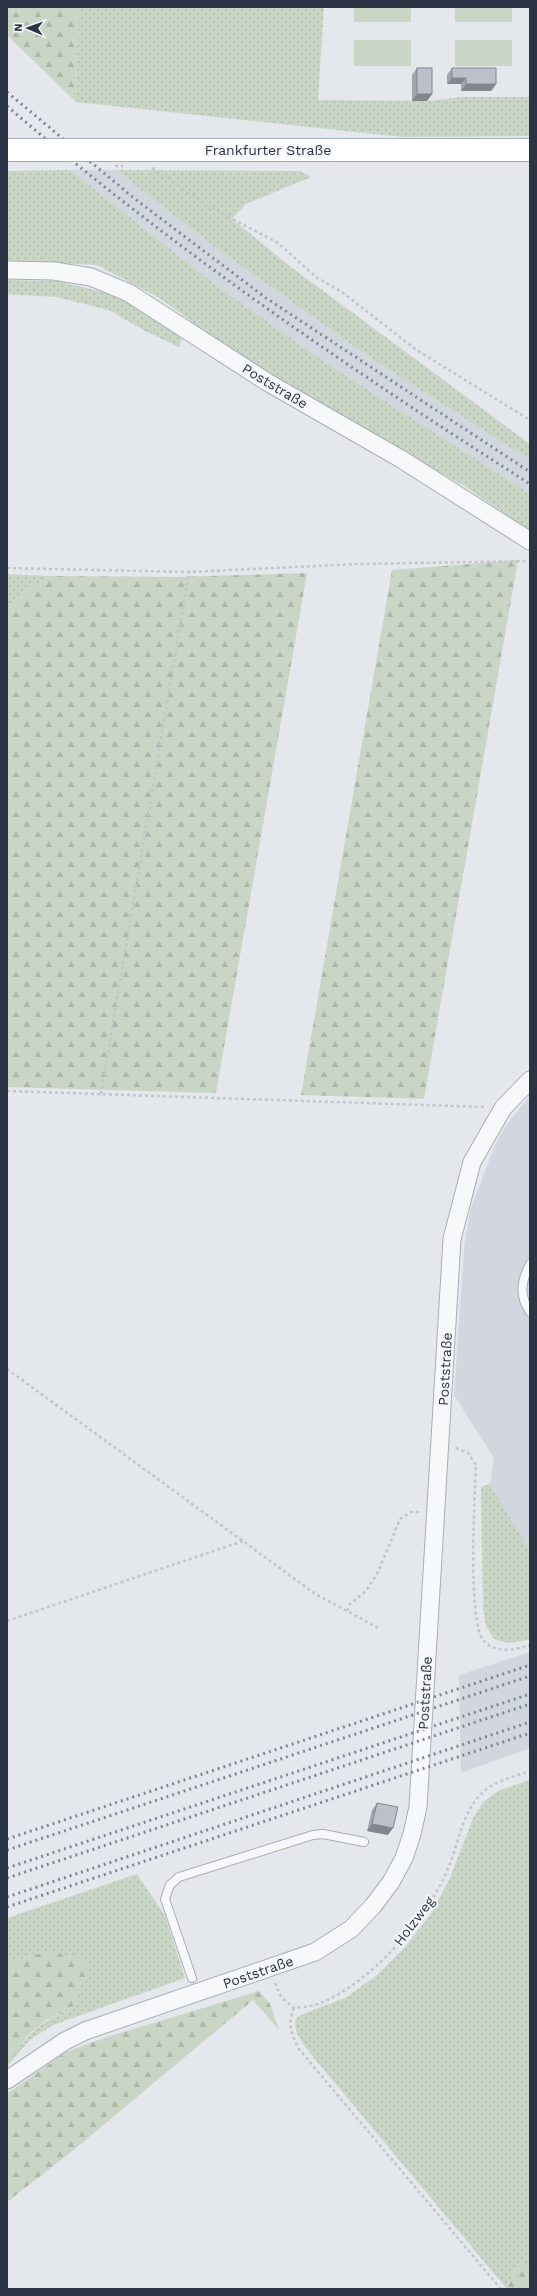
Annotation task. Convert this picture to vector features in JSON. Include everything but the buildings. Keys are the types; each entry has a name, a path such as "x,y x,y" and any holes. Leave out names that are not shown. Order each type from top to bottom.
{"main road":[{"name":"Frankfurter Straße","path":"7,150 530,150"}],"street":[{"name":"Poststraße","path":"7,270 54,271 91,277 129,293 267,382 401,459 530,541"},
{"name":"Poststraße","path":"7,2080 65,2041 85,2031 315,1952 351,1929 373,1906 391,1882 404,1858 412,1834 418,1807 452,1239 472,1162 503,1108 530,1080"}],"lane":[{"path":"530,1264 521,1286 524,1302 530,1312"},
{"path":"192,1978 166,1899 170,1885 179,1877 313,1835 323,1834 364,1842"}],"path":[{"path":"149,166 159,175 208,206 278,243 316,277 342,292 415,349 530,420"},
{"path":"7,568 189,572 358,564 530,561"},
{"path":"101,1094 189,572"},
{"path":"7,1090 503,1108"},
{"path":"7,1369 314,1593 378,1628"},
{"path":"440,1443 468,1453 476,1464 473,1572 477,1623 483,1640 497,1650 519,1649 530,1645"},
{"path":"347,1611 350,1604 366,1591 378,1572 400,1519 411,1512 422,1512"},
{"path":"7,1621 243,1541"},
{"name":"Holzweg","path":"294,2008 315,2005 345,1988 375,1966 405,1938 428,1906 444,1876 470,1809 481,1793 497,1783 530,1771"},
{"path":"268,1969 281,1996 294,2008 290,2018 292,2033 298,2048 500,2288"}],"shaded area":[{"path":"70,170 116,170 215,247 365,354 530,460 530,494 323,361 218,287"},
{"path":"530,1096 530,1551 490,1484 494,1458 454,1395 464,1250 470,1211 495,1145 507,1124"},
{"path":"530,1652 530,1748 461,1773 459,1675"}],"green space":[{"path":"7,7 78,7 76,102 7,35"},
{"path":"78,7 324,7 318,100 428,101 461,97 530,97 530,136 402,137 76,102"},
{"path":"354,7 411,7 411,22 354,22"},
{"path":"455,7 512,7 512,22 455,22"},
{"path":"354,40 411,40 411,66 354,66"},
{"path":"455,40 512,40 512,66 455,66"},
{"path":"70,170 218,287 323,361 530,494 530,531 463,485 382,442 233,352 161,299 97,265 7,261 7,171"},
{"path":"116,170 300,171 311,177 246,204 232,219 291,267 530,444 530,460 365,354 215,247"},
{"path":"7,280 57,281 112,294 146,313 182,339 179,347 145,331 109,310 56,297 7,294"},
{"path":"518,560 424,1099 301,1095 392,570"},
{"path":"307,573 216,1093 7,1087 7,606 24,592 50,576 174,577"},
{"path":"7,574 50,576 24,592 7,606"},
{"path":"490,1484 530,1551 530,1639 528,1640 508,1643 494,1639 486,1626 483,1609 481,1487"},
{"path":"530,1780 530,2266 519,2262 506,2288 309,2052 298,2036 295,2026 297,2017 347,1997 377,1975 405,1947 431,1914 450,1878 473,1818 483,1802 498,1791"},
{"path":"137,1874 165,1916 185,1978 53,2025 31,2039 8,2065 23,2043 39,2027 82,2001 77,1985 89,1976 47,1951 7,1963 7,1918"},
{"path":"47,1951 85,1959 89,1964 89,1976 77,1985 82,2001 45,2021 27,2036 7,2066 7,1963"},
{"path":"259,1991 270,2004 279,2030 253,2000 70,2153 7,2202 7,2094 66,2052 110,2036"},
{"path":"519,2262 530,2266 530,2289 506,2289"}],"railway":[{"path":"7,92 135,199 266,298 530,472"},
{"path":"7,106 132,208 261,304 394,396 530,484"},
{"path":"7,1839 530,1665"},
{"path":"7,1850 530,1676"},
{"path":"7,1868 530,1694"},
{"path":"7,1878 530,1704"},
{"path":"7,1897 530,1722"},
{"path":"7,1907 530,1733"}]}
